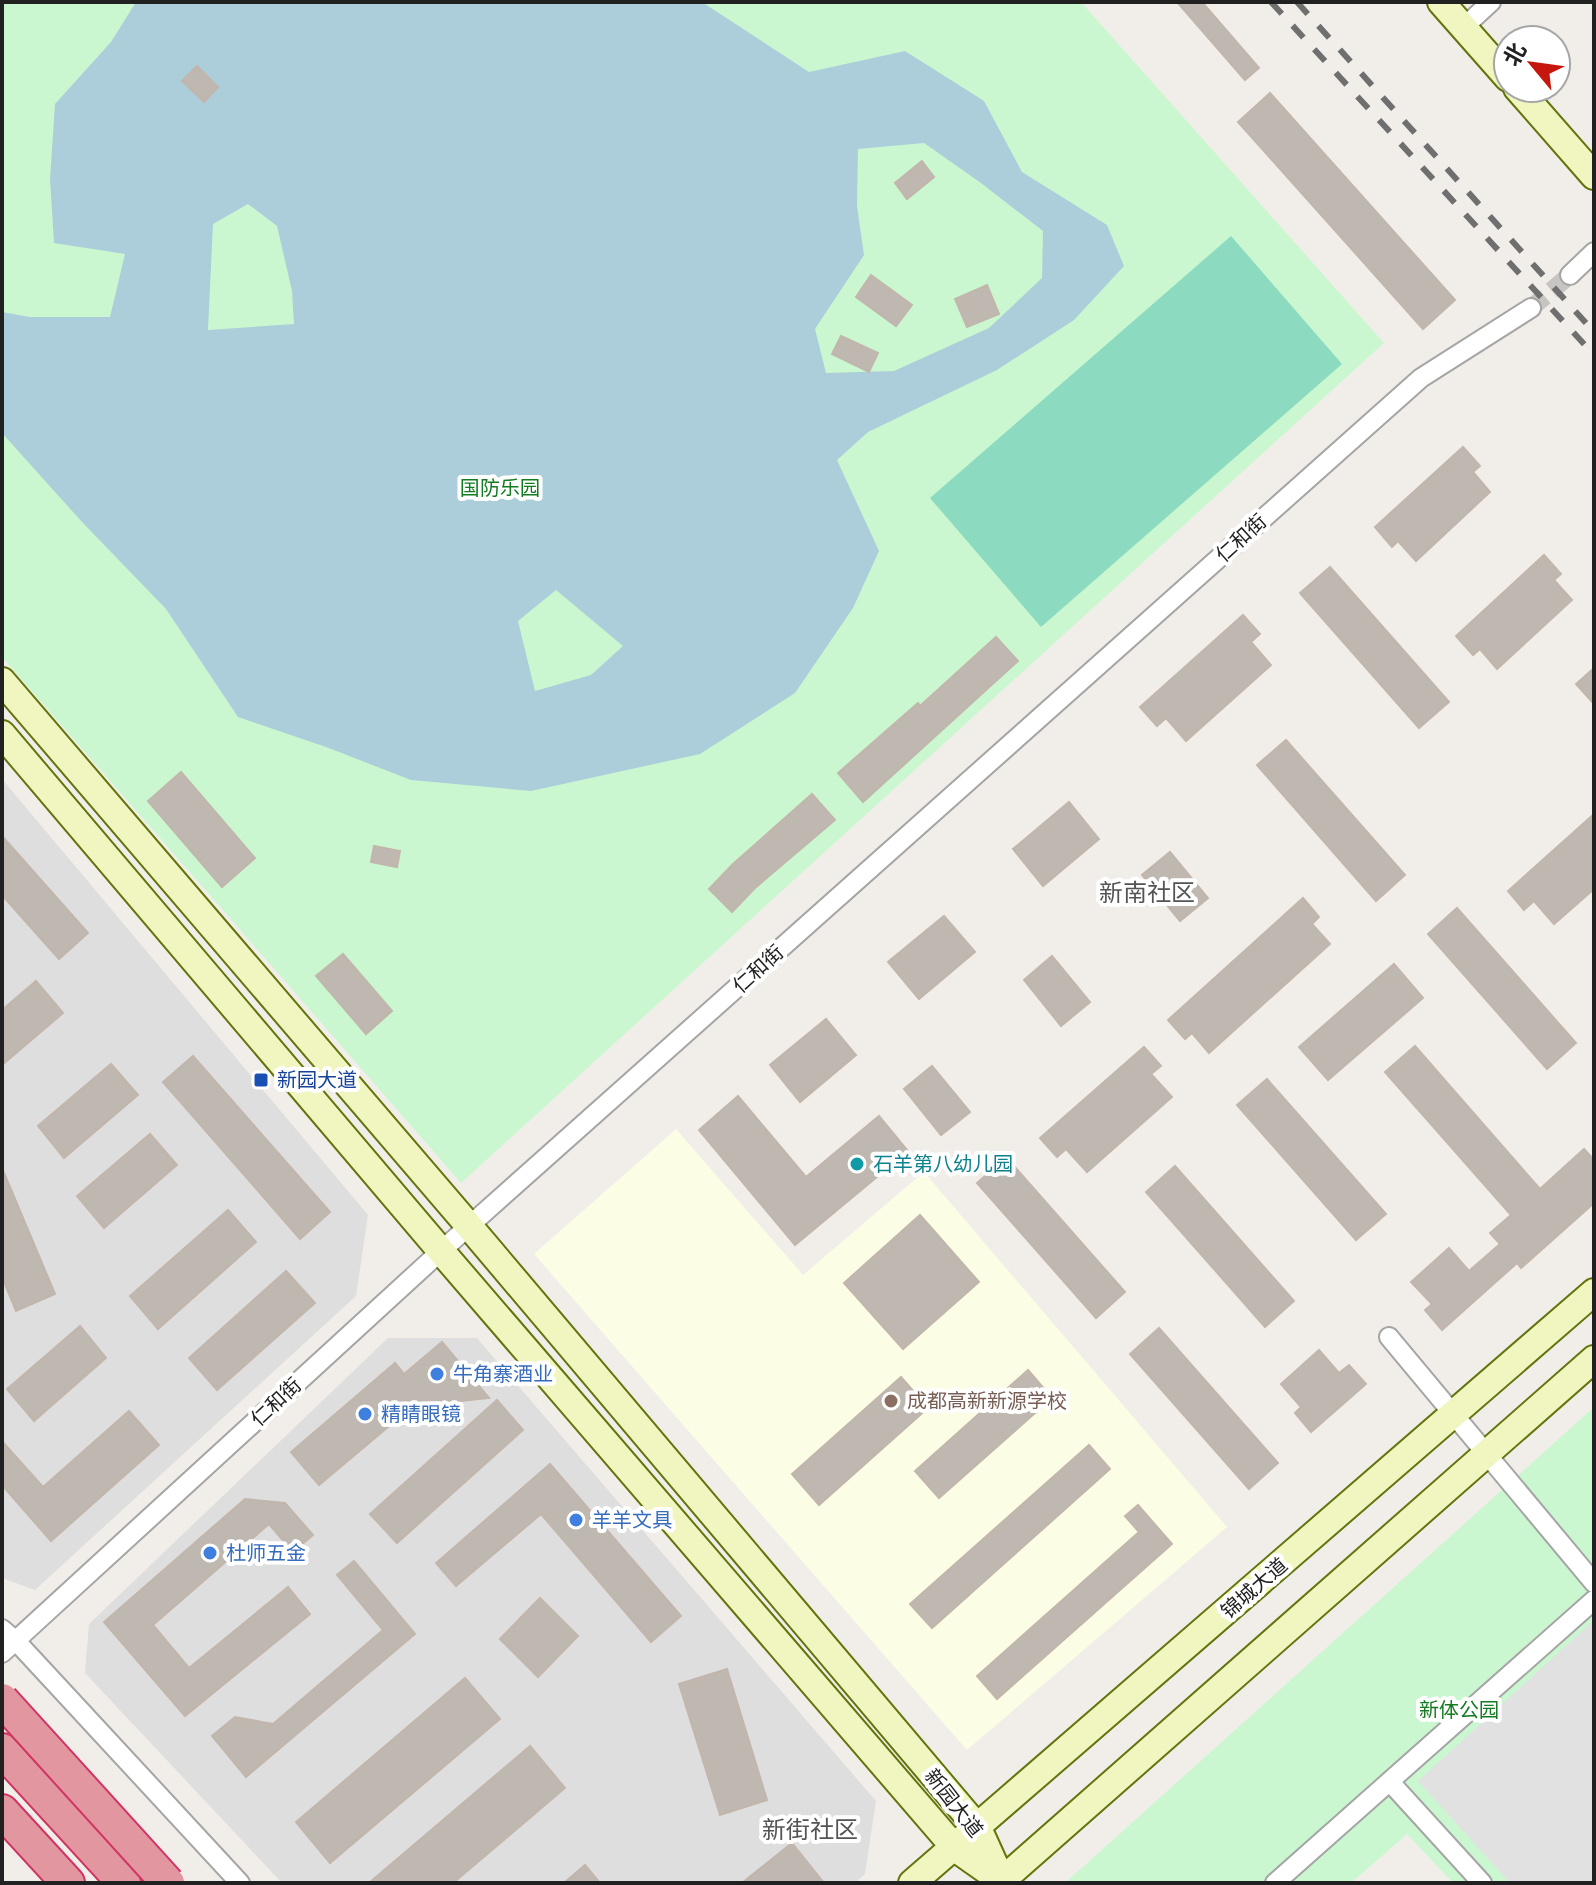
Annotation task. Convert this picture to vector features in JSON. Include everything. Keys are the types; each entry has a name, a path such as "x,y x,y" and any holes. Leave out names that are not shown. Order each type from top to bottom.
{"highway":[{"path":"2,1700 168,1883"},
{"path":"2,1750 124,1883"},
{"path":"2,1811 68,1883"}],"street":[{"path":"1441,2 1492,59"},
{"path":"1464,27 1491,2"},
{"path":"1531,104 1594,176"},
{"path":"1570,275 1594,252"},
{"name":"仁和街","path":"7,1641 1421,378 1531,308"},
{"name":"新园大道","path":"2,681 469,1226 978,1828 1001,1882"},
{"name":"新园大道","path":"2,734 441,1251 955,1848 1001,1882"},
{"name":"锦城大道","path":"912,1883 1594,1292"},
{"path":"1389,1337 1594,1583"},
{"path":"1001,1882 1594,1359"},
{"path":"1275,1883 1594,1600"},
{"path":"7,1641 240,1883"},
{"path":"1390,1782 1482,1883"}],"shaded area":[{"path":"2,779 368,1215 356,1296 35,1590 2,1578"},
{"name":"成都高新新源学校","path":"676,1129 803,1275 924,1172 1227,1527 967,1750 534,1254"},
{"path":"388,1338 477,1338 876,1801 865,1874 855,1883 282,1883 85,1673 89,1624"},
{"path":"1594,1620 1594,1883 1510,1883 1418,1781"}],"green space":[{"name":"国防乐园","path":"2,2 1081,2 1384,343 461,1183 2,657"},
{"path":"1231,236 1342,364 1041,627 930,498"},
{"name":"新体公园","path":"1594,1407 1594,1883 1453,1883 1407,1834 1351,1883 1065,1883"}],"water":[{"path":"136,2 702,2 809,72 905,51 984,101 1022,172 1107,225 1124,266 1074,320 997,370 868,432 837,460 879,551 853,608 795,693 700,754 531,791 411,780 238,717 166,609 2,433 2,312 30,317 110,317 125,254 54,243 50,179 55,104 111,42","holes":["924,143 1043,231 1042,278 989,328 894,371 826,373 815,329 864,255 857,206 858,149","248,204 277,226 292,291 294,324 208,330 213,224","556,590 623,646 591,675 535,691 518,621"]}],"building":[{"path":"1177,2 1202,2 1259,68 1245,80"},
{"path":"197,66 218,87 204,102 182,81"},
{"path":"1270,93 1455,300 1423,329 1238,122"},
{"path":"922,161 934,177 907,199 895,183"},
{"path":"871,275 912,305 896,326 856,297"},
{"path":"987,285 999,314 967,327 955,299"},
{"path":"841,336 878,353 869,372 832,354"},
{"path":"1463,447 1480,466 1473,472 1490,492 1416,561 1398,541 1392,547 1375,527"},
{"path":"1544,555 1561,574 1554,580 1572,600 1497,669 1480,649 1473,655 1456,636"},
{"path":"1330,567 1449,702 1419,728 1300,593"},
{"path":"1243,615 1260,634 1251,642 1271,665 1186,741 1166,718 1157,726 1140,707"},
{"path":"996,637 1018,661 863,802 838,773 918,703 920,706"},
{"path":"1594,668 1594,704 1576,684"},
{"path":"1286,740 1405,875 1376,901 1257,765"},
{"path":"181,772 255,858 222,887 148,801"},
{"path":"812,794 835,820 755,888 732,912 709,889"},
{"path":"1069,802 1099,839 1043,886 1013,849"},
{"path":"1594,814 1594,889 1554,924 1534,901 1524,910 1508,891"},
{"path":"2,836 88,933 59,959 2,895"},
{"path":"374,846 400,851 397,867 371,862"},
{"path":"1170,852 1208,898 1180,921 1142,875"},
{"path":"1303,898 1319,917 1312,924 1330,944 1209,1053 1192,1033 1185,1039 1168,1020"},
{"path":"1457,908 1576,1043 1547,1069 1428,934"},
{"path":"944,916 975,952 919,999 888,962"},
{"path":"343,954 392,1011 366,1034 316,976"},
{"path":"1052,956 1090,1002 1061,1026 1024,980"},
{"path":"1394,964 1423,998 1328,1080 1299,1047"},
{"path":"36,981 63,1013 2,1065 2,1010"},
{"path":"826,1019 856,1055 800,1102 770,1065"},
{"path":"1415,1046 1540,1189 1584,1149 1594,1160 1594,1203 1521,1268 1517,1263 1442,1330 1425,1310 1432,1304 1411,1282 1449,1248 1469,1271 1500,1244 1490,1233 1511,1215 1385,1072"},
{"path":"1144,1047 1161,1066 1151,1074 1172,1097 1087,1172 1066,1149 1057,1157 1040,1138"},
{"path":"193,1056 330,1212 300,1239 163,1082"},
{"path":"111,1064 138,1095 64,1158 38,1126"},
{"path":"932,1066 970,1112 941,1135 904,1089"},
{"path":"1267,1079 1386,1214 1356,1240 1237,1105"},
{"name":"石羊第八幼儿园","path":"738,1096 806,1177 879,1116 908,1151 795,1245 699,1130"},
{"path":"150,1134 177,1165 104,1228 77,1196"},
{"path":"1006,1157 1125,1292 1096,1318 977,1183"},
{"path":"1175,1166 1294,1301 1265,1327 1146,1192"},
{"path":"2,1168 55,1294 16,1311 2,1277"},
{"path":"228,1210 256,1242 158,1329 130,1296"},
{"path":"920,1215 979,1282 903,1349 844,1283"},
{"path":"286,1271 315,1303 217,1390 189,1358"},
{"path":"80,1326 106,1358 34,1421 7,1389"},
{"path":"1159,1328 1278,1463 1249,1489 1130,1354"},
{"path":"442,1342 489,1398 413,1406 319,1485 291,1452 395,1363 404,1374"},
{"path":"1319,1350 1339,1373 1349,1365 1366,1384 1311,1432 1295,1413 1301,1407 1281,1384"},
{"path":"1028,1370 1052,1398 939,1498 915,1471"},
{"path":"901,1377 928,1408 819,1505 792,1474"},
{"path":"497,1400 523,1430 397,1543 370,1514"},
{"path":"129,1411 159,1445 51,1541 2,1485 2,1441 43,1487"},
{"path":"1089,1445 1110,1469 932,1628 910,1604"},
{"path":"550,1464 681,1616 651,1642 541,1514 456,1586 436,1563"},
{"path":"245,1499 285,1503 313,1535 293,1552 269,1524 153,1625 189,1668 288,1587 310,1614 185,1716 104,1622"},
{"path":"1138,1505 1172,1544 997,1699 977,1676 1139,1532 1125,1516"},
{"path":"354,1561 415,1634 246,1777 212,1736 235,1717 273,1724 383,1630 337,1575"},
{"path":"540,1598 578,1636 538,1677 500,1639"},
{"path":"727,1669 767,1800 720,1815 679,1684"},
{"path":"465,1678 500,1719 330,1863 296,1822"},
{"path":"530,1746 565,1788 453,1883 369,1883"},
{"path":"792,1843 824,1883 742,1883"},
{"path":"585,1865 600,1883 564,1883"}],"tunnel":[{"path":"1531,308 1570,275"}],"railway":[{"path":"1271,2 1594,355"},
{"path":"1297,2 1594,332"}],"place":[{"name":"新园大道","path":"261,1080"},
{"name":"石羊第八幼儿园","path":"857,1164"},
{"name":"牛角寨酒业","path":"437,1374"},
{"name":"成都高新新源学校","path":"891,1401"},
{"name":"精睛眼镜","path":"365,1414"},
{"name":"羊羊文具","path":"576,1520"},
{"name":"杜师五金","path":"210,1553"}],"district":[{"name":"新南社区","path":"1147,893"},
{"name":"新街社区","path":"810,1830"}]}
